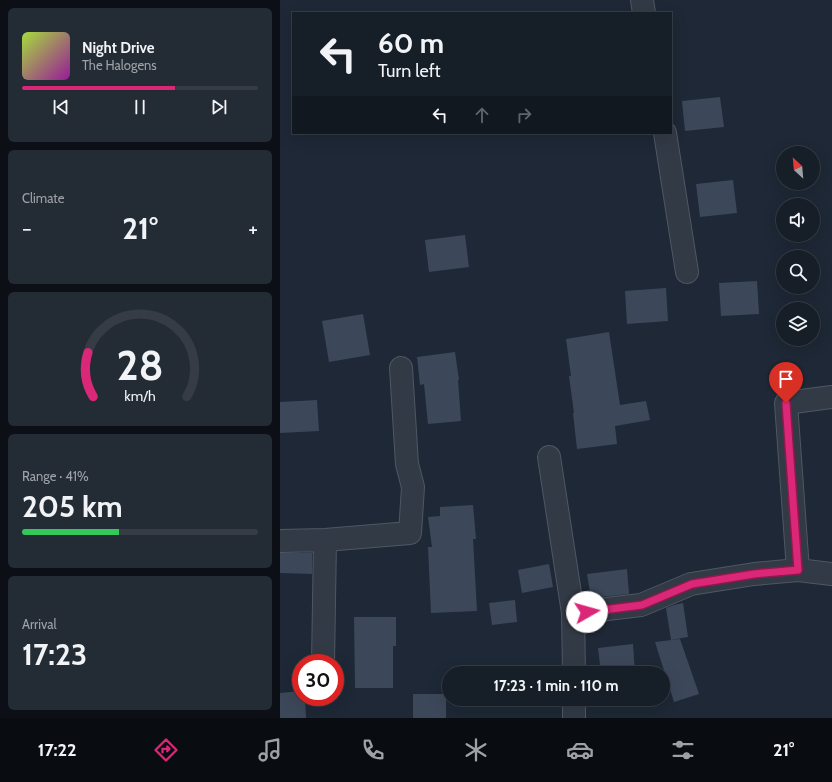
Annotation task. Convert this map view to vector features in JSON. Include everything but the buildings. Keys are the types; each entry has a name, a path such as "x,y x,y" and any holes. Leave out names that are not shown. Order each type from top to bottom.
{"street":[{"path":"642,0 644,12"},
{"path":"664,134 687,272"},
{"path":"280,541 325,540 410,533 412,487 407,464 401,368"},
{"path":"798,570 786,403 832,397"},
{"path":"549,457 573,613 574,666"},
{"path":"322,654 325,540"},
{"path":"573,613 642,605 692,584 754,574 798,570 832,574"},
{"path":"574,706 574,718"}],"route":[{"path":"587,612 642,605 692,584 754,574 798,570 786,403"}]}
